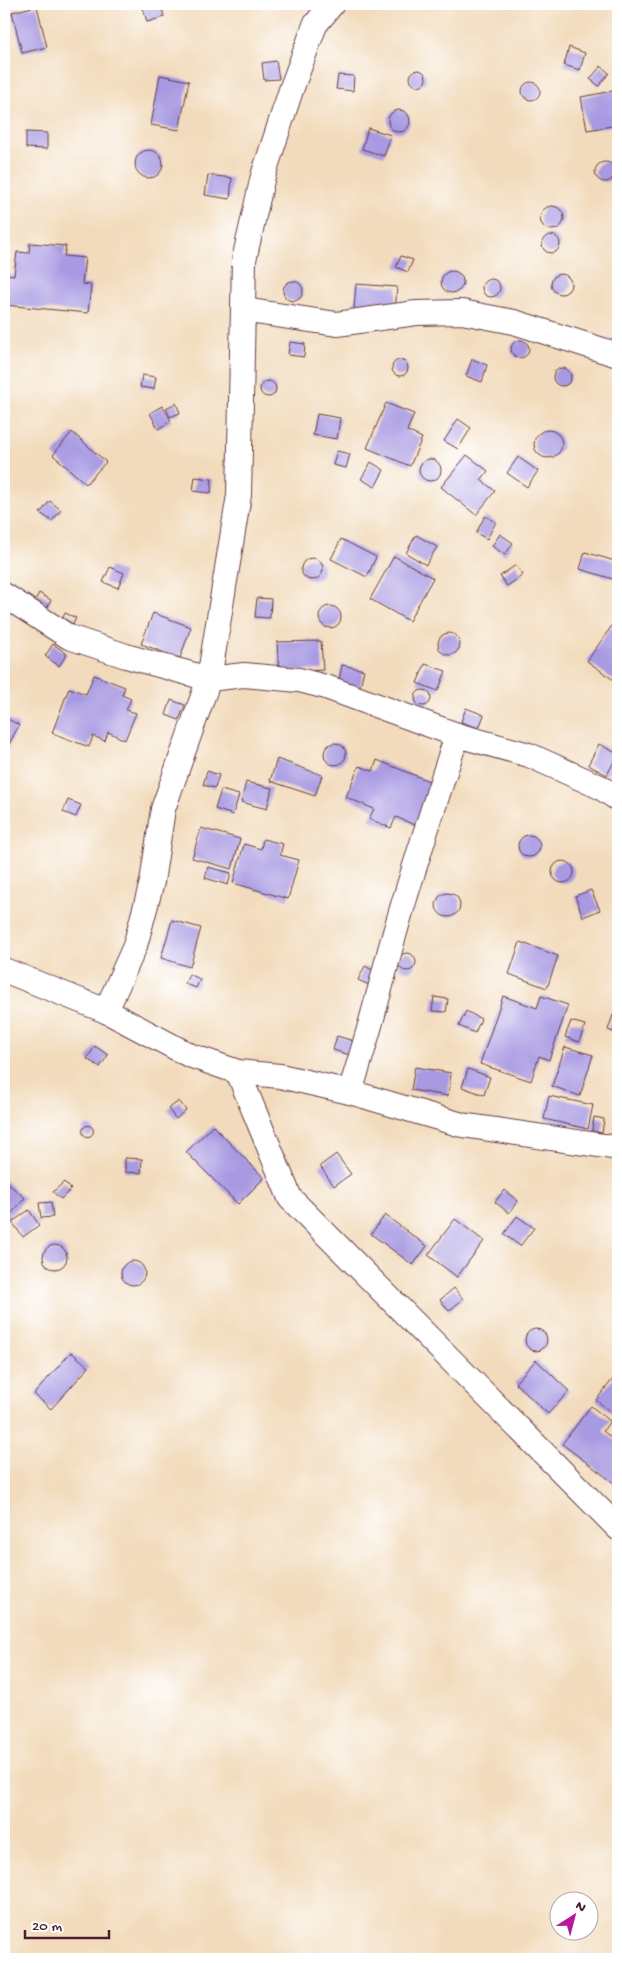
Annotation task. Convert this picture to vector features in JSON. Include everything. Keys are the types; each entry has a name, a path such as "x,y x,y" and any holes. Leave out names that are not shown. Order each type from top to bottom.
{"street":[{"path":"106,1011 135,946 152,882 163,809 209,679 239,495 244,260 262,176 291,90 316,25 332,4"},
{"path":"243,310 337,324 416,313 462,312 514,322 618,355"},
{"path":"4,595 69,637 126,656 209,679 244,675 300,680 358,698 457,735 529,756 600,787 618,799"},
{"path":"350,1092 378,1004 390,950 422,842 457,735"},
{"path":"4,970 106,1011 188,1056 238,1072 280,1076 350,1092 462,1125 618,1148"},
{"path":"238,1072 290,1198 618,1528"}],"building":[{"path":"142,4 161,4 164,17 147,22"},
{"path":"37,6 47,47 22,53 12,12"},
{"path":"569,47 585,53 580,70 564,65"},
{"path":"276,61 279,79 264,80 262,63"},
{"path":"601,66 609,73 599,86 590,79"},
{"path":"415,70 421,70 426,75 424,84 415,86 410,81 410,75"},
{"path":"160,75 189,81 179,130 151,125"},
{"path":"338,75 354,76 353,91 336,89"},
{"path":"527,82 535,82 540,87 538,98 527,100 522,95 522,87"},
{"path":"618,90 618,125 587,130 581,97"},
{"path":"399,110 409,117 410,121 403,131 399,132 389,125 388,121 395,111"},
{"path":"368,128 391,135 384,156 362,149"},
{"path":"26,132 47,133 47,149 26,148"},
{"path":"149,150 159,154 163,164 159,174 149,178 139,174 135,164 139,154"},
{"path":"605,162 612,165 615,172 612,179 605,182 598,179 595,172 598,165"},
{"path":"208,175 232,178 230,199 205,195"},
{"path":"552,206 557,207 563,213 563,223 557,229 552,230 547,229 541,223 540,218 541,213 547,207"},
{"path":"551,235 557,238 560,244 557,250 551,253 545,250 542,244 545,238"},
{"path":"30,243 66,246 64,256 85,258 82,284 91,285 88,313 4,305 4,274 14,275 17,252 29,253"},
{"path":"401,256 413,260 408,272 396,267"},
{"path":"452,271 460,274 463,282 460,290 452,293 444,290 441,282 444,274"},
{"path":"557,274 565,274 571,280 571,288 565,294 557,294 551,288 551,280"},
{"path":"487,279 495,279 500,284 498,295 487,297 482,292 482,284"},
{"path":"289,281 297,281 303,287 303,295 297,301 289,301 283,295 283,287"},
{"path":"356,284 397,287 395,313 354,309"},
{"path":"516,340 524,340 529,345 527,356 516,358 511,353 511,345"},
{"path":"290,342 305,344 304,357 288,355"},
{"path":"472,359 487,365 482,382 466,376"},
{"path":"400,360 408,368 400,376 392,368"},
{"path":"558,368 566,368 571,373 569,384 558,386 553,381 553,373"},
{"path":"142,375 156,377 154,389 140,387"},
{"path":"265,381 271,381 276,386 274,395 265,397 260,392 260,386"},
{"path":"176,403 180,413 170,417 166,408"},
{"path":"386,403 414,414 407,431 422,438 410,466 367,448"},
{"path":"162,406 171,421 158,429 150,413"},
{"path":"317,414 340,418 337,439 313,435"},
{"path":"458,419 471,428 458,449 444,441"},
{"path":"548,430 558,434 562,444 558,454 548,458 538,454 534,444 538,434"},
{"path":"72,432 106,462 86,484 53,455"},
{"path":"337,451 350,454 346,468 333,465"},
{"path":"467,455 488,471 481,480 495,491 476,515 441,487"},
{"path":"518,457 538,471 527,487 507,473"},
{"path":"430,459 438,462 441,470 438,478 430,481 422,478 419,470 422,462"},
{"path":"371,462 384,470 375,487 361,479"},
{"path":"195,477 212,479 211,493 193,491"},
{"path":"50,501 61,510 52,521 40,513"},
{"path":"485,516 496,522 487,539 476,533"},
{"path":"500,534 513,543 505,555 492,546"},
{"path":"416,535 437,547 426,565 406,553"},
{"path":"341,539 376,557 367,577 331,559"},
{"path":"585,552 618,562 613,579 580,569"},
{"path":"394,556 433,578 409,621 370,599"},
{"path":"308,558 316,558 323,565 323,573 316,580 308,580 301,573 301,565"},
{"path":"516,565 523,575 507,586 500,576"},
{"path":"110,567 124,573 118,588 103,582"},
{"path":"39,593 51,600 46,611 33,604"},
{"path":"257,598 271,599 270,618 255,617"},
{"path":"330,606 338,609 341,617 338,625 330,628 322,625 319,617 322,609"},
{"path":"65,613 76,618 71,628 60,623"},
{"path":"153,613 191,627 180,658 141,644"},
{"path":"618,617 618,683 587,661"},
{"path":"445,633 453,633 460,640 460,648 453,655 445,655 438,648 438,640"},
{"path":"321,641 323,670 279,672 277,642"},
{"path":"53,644 67,654 59,666 45,656"},
{"path":"425,664 446,671 438,691 417,683"},
{"path":"342,665 364,670 359,690 338,685"},
{"path":"94,675 125,687 122,695 131,699 126,710 136,713 125,740 108,732 105,741 93,736 89,747 52,733 69,688 86,694"},
{"path":"423,690 431,698 423,706 415,698"},
{"path":"171,700 185,705 179,720 166,715"},
{"path":"466,708 484,715 479,728 461,722"},
{"path":"4,717 19,725 4,754"},
{"path":"335,743 343,746 346,754 343,762 335,765 327,762 324,754 327,746"},
{"path":"599,744 618,754 607,775 588,765"},
{"path":"277,759 322,775 315,796 270,781"},
{"path":"377,760 434,783 417,826 396,817 391,828 369,819 374,809 346,797 359,766 373,771"},
{"path":"207,771 219,775 215,788 203,785"},
{"path":"246,782 272,788 267,809 241,802"},
{"path":"221,790 239,795 233,815 215,809"},
{"path":"68,800 81,805 76,817 63,812"},
{"path":"201,828 240,839 232,869 192,858"},
{"path":"525,835 533,835 540,842 540,850 533,857 525,857 518,850 518,842"},
{"path":"263,839 283,844 280,855 299,860 288,899 233,883 244,844 261,849"},
{"path":"563,861 571,864 574,872 571,880 563,883 555,880 552,872 555,864"},
{"path":"208,867 231,873 228,885 205,878"},
{"path":"591,890 600,910 583,917 575,896"},
{"path":"448,893 453,894 459,900 459,910 453,916 448,917 443,916 437,910 436,905 437,900 443,894"},
{"path":"172,920 201,928 190,967 161,958"},
{"path":"520,942 558,956 547,988 509,974"},
{"path":"407,953 413,956 416,962 413,968 407,971 401,968 398,962 401,956"},
{"path":"365,966 376,972 369,985 358,980"},
{"path":"189,974 200,979 196,988 185,984"},
{"path":"503,996 537,1008 541,996 568,1005 549,1060 539,1056 531,1081 480,1064"},
{"path":"434,997 448,999 446,1012 432,1011"},
{"path":"466,1011 481,1019 475,1033 459,1026"},
{"path":"613,1015 618,1017 618,1034 608,1030"},
{"path":"571,1021 585,1025 579,1042 565,1037"},
{"path":"337,1036 354,1041 350,1055 333,1050"},
{"path":"95,1046 108,1055 100,1067 87,1059"},
{"path":"565,1047 593,1055 580,1096 552,1086"},
{"path":"415,1067 451,1073 448,1096 411,1090"},
{"path":"468,1069 490,1077 484,1095 462,1087"},
{"path":"549,1096 593,1105 588,1129 544,1119"},
{"path":"179,1101 186,1110 176,1119 168,1109"},
{"path":"594,1117 604,1119 602,1133 592,1131"},
{"path":"88,1125 94,1131 88,1137 82,1131"},
{"path":"213,1126 264,1178 238,1204 186,1152"},
{"path":"336,1154 351,1174 334,1186 320,1166"},
{"path":"125,1158 142,1159 141,1173 125,1172"},
{"path":"4,1180 25,1198 4,1222"},
{"path":"64,1182 71,1189 61,1199 53,1192"},
{"path":"504,1190 518,1201 509,1213 495,1202"},
{"path":"51,1202 53,1217 41,1218 39,1203"},
{"path":"29,1210 39,1225 23,1237 12,1222"},
{"path":"385,1215 427,1246 413,1265 371,1234"},
{"path":"517,1216 534,1228 520,1246 504,1234"},
{"path":"455,1219 484,1241 457,1277 428,1255"},
{"path":"55,1245 60,1246 66,1252 66,1262 60,1268 55,1269 50,1268 44,1262 43,1257 44,1252 50,1246"},
{"path":"133,1261 141,1265 145,1273 141,1281 133,1285 125,1281 121,1273 125,1265"},
{"path":"454,1288 463,1299 449,1311 440,1300"},
{"path":"536,1329 544,1332 547,1340 544,1348 536,1351 528,1348 525,1340 528,1332"},
{"path":"71,1352 89,1367 51,1409 34,1394"},
{"path":"536,1360 569,1391 548,1414 515,1383"},
{"path":"618,1373 618,1418 596,1400"},
{"path":"591,1406 610,1421 603,1431 618,1443 618,1486 562,1444"}]}
